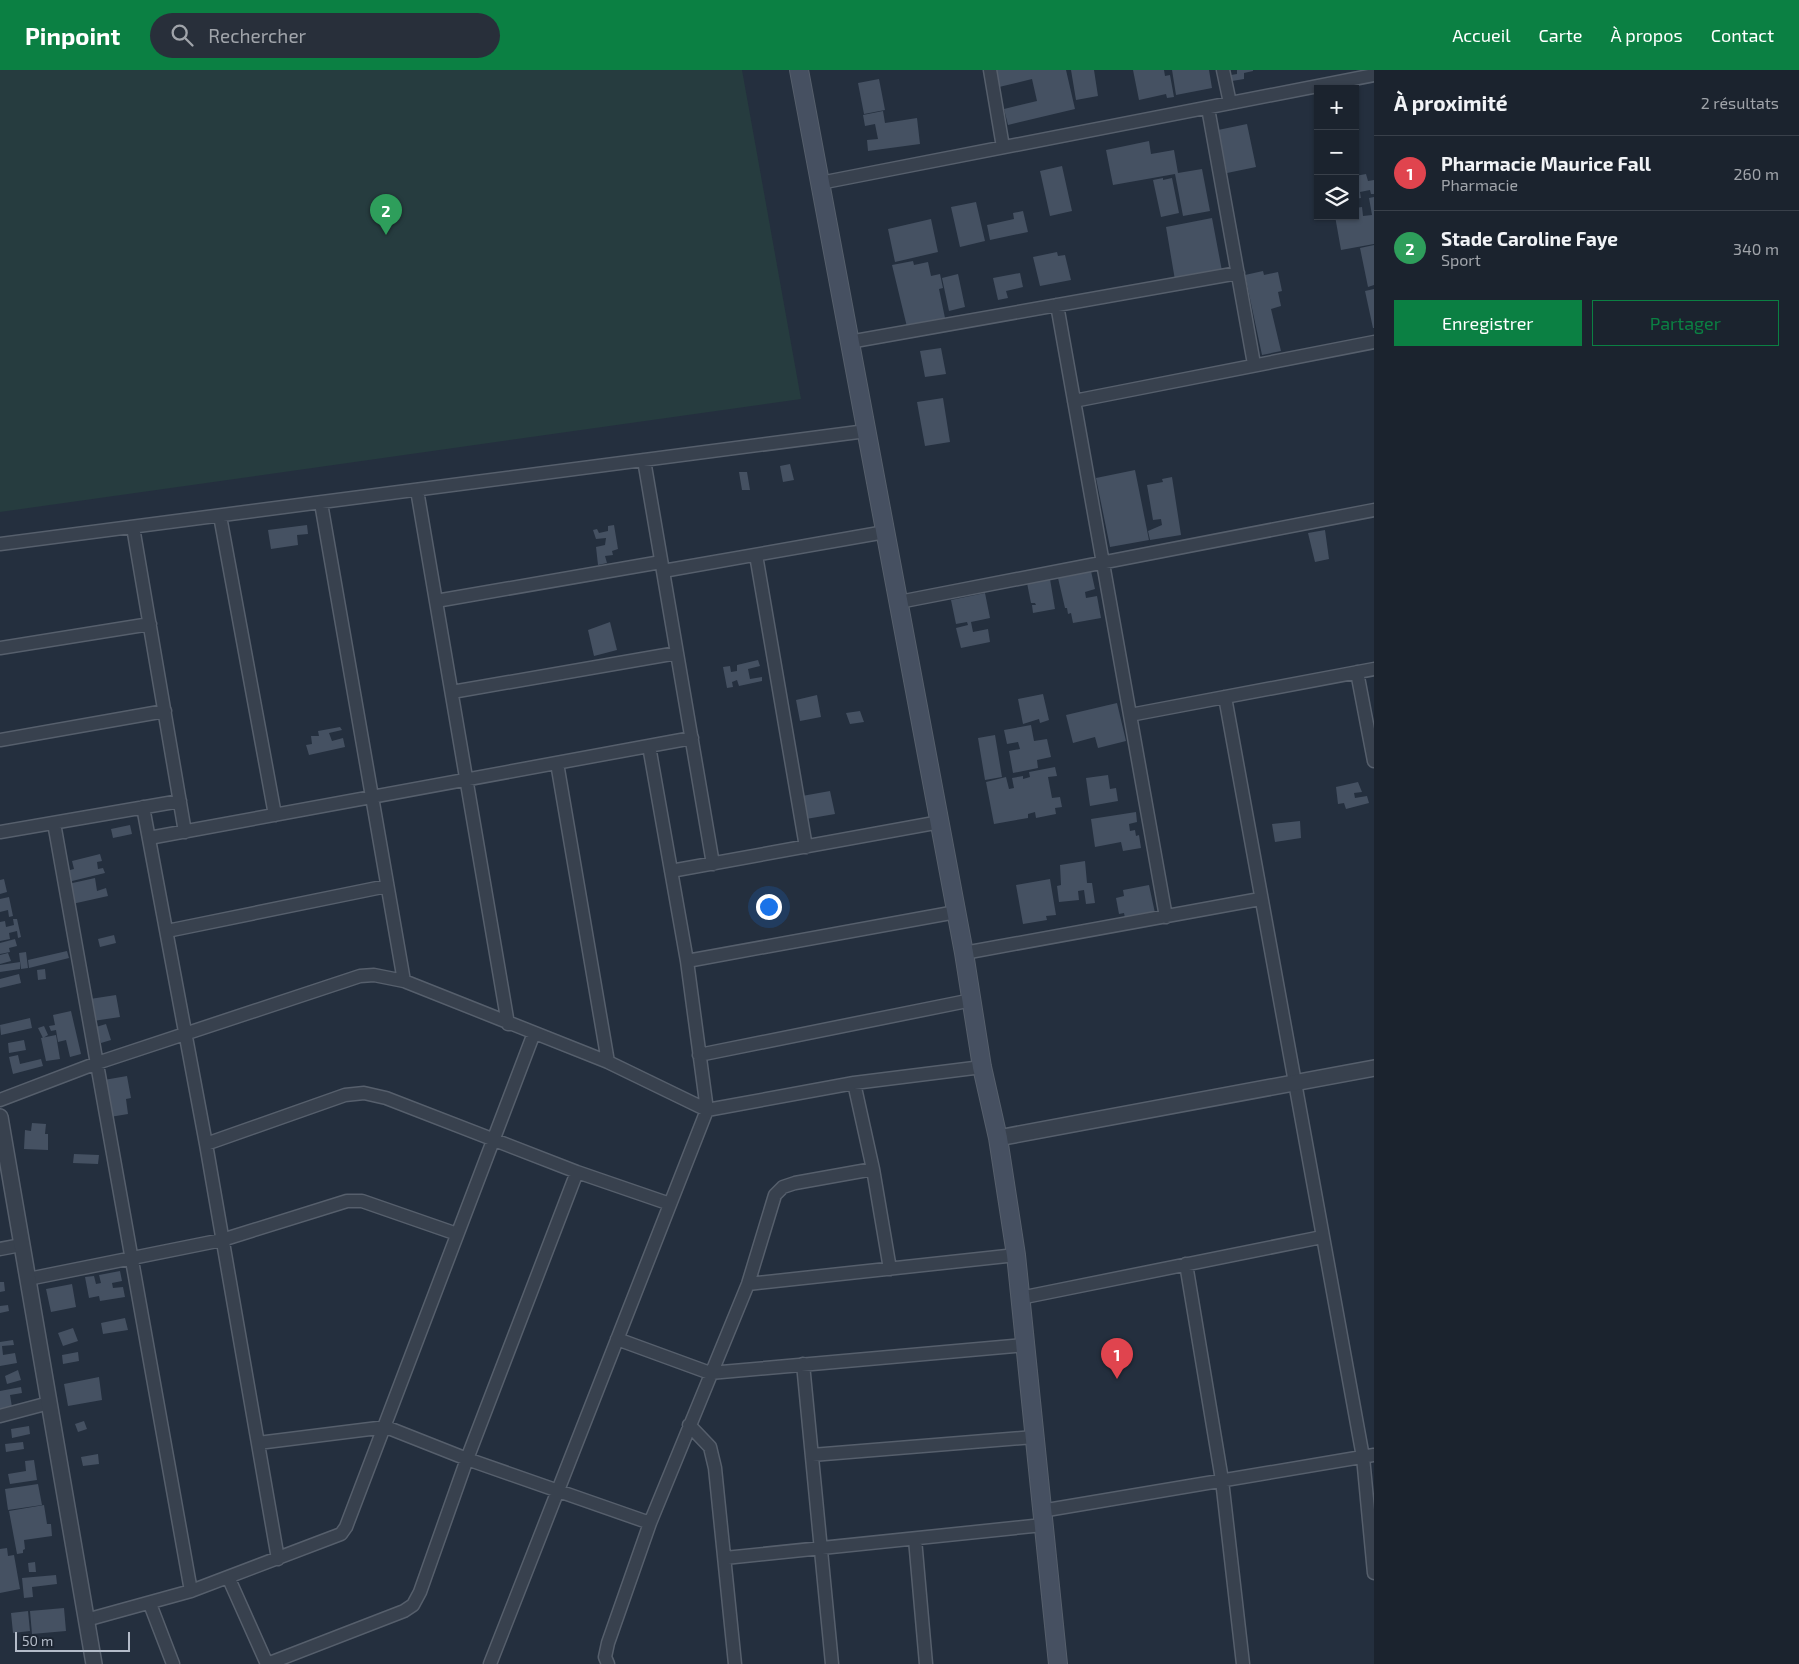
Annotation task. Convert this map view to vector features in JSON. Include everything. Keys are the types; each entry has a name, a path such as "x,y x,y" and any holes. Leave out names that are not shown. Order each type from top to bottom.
{"main road":[{"path":"799,70 940,822 982,1067 998,1138 1016,1256 1058,1664"}],"street":[{"path":"990,70 1003,148"},
{"path":"1224,70 1230,104"},
{"path":"820,184 1374,75"},
{"path":"1208,108 1254,364"},
{"path":"849,342 1238,273"},
{"path":"1057,305 1166,917"},
{"path":"1074,401 1254,364 1374,342"},
{"path":"0,544 866,432"},
{"path":"644,460 714,864"},
{"path":"417,490 508,1024"},
{"path":"321,503 404,981"},
{"path":"899,602 1374,510"},
{"path":"220,516 275,815"},
{"path":"133,527 186,832"},
{"path":"436,601 756,554 885,532"},
{"path":"756,554 806,847"},
{"path":"0,648 150,624"},
{"path":"452,692 677,652"},
{"path":"1130,714 1374,669"},
{"path":"1357,672 1374,761"},
{"path":"1225,697 1322,1237 1369,1456 1374,1574"},
{"path":"0,740 164,711"},
{"path":"150,838 692,738"},
{"path":"490,1664 706,1110 687,961 650,746"},
{"path":"557,763 608,1062"},
{"path":"0,832 180,801"},
{"path":"143,807 206,1144 278,1559"},
{"path":"671,871 940,822"},
{"path":"54,823 192,1591"},
{"path":"167,931 387,886"},
{"path":"964,954 1260,899"},
{"path":"687,961 956,912"},
{"path":"0,1100 98,1063 360,976 374,976 404,981 508,1024 608,1062 706,1110 854,1083 982,1067"},
{"path":"699,1055 972,1000"},
{"path":"86,1620 192,1591 341,1534 346,1526 386,1427 457,1234 534,1034"},
{"path":"998,1138 1374,1068"},
{"path":"854,1083 873,1169 890,1269"},
{"path":"206,1144 345,1096 364,1093 386,1098 577,1172 670,1204"},
{"path":"0,1117 94,1664"},
{"path":"608,1664 605,1656 608,1644 650,1523 748,1284 775,1195 783,1187 873,1169"},
{"path":"229,1578 267,1664 404,1611 412,1605 420,1592 467,1459 577,1172"},
{"path":"28,1279 222,1240 348,1201 362,1200 457,1234"},
{"path":"1020,1298 1322,1237"},
{"path":"0,1249 21,1245"},
{"path":"748,1284 1016,1256"},
{"path":"1186,1264 1222,1480 1243,1664"},
{"path":"616,1339 710,1373 1025,1344"},
{"path":"803,1364 832,1664"},
{"path":"0,1416 49,1403"},
{"path":"689,1425 710,1448 715,1468 735,1664"},
{"path":"258,1443 386,1427 467,1459 650,1523"},
{"path":"812,1455 1034,1437"},
{"path":"725,1558 915,1539 1042,1518 1222,1480 1369,1456"},
{"path":"915,1539 926,1664"},
{"path":"150,1604 173,1664"}],"green space":[{"path":"0,70 742,70 801,399 0,512"}],"building":[{"path":"995,70 1066,70 1075,109 1008,125 1004,109 1037,101 1032,79 999,87"},
{"path":"1071,70 1094,70 1098,96 1076,100"},
{"path":"1133,70 1164,70 1165,76 1170,75 1174,97 1167,98 1166,94 1139,100"},
{"path":"1172,70 1209,70 1212,88 1176,95"},
{"path":"1237,70 1253,71 1244,73 1244,79 1232,81 1231,75 1237,74"},
{"path":"879,79 885,110 864,114 858,83"},
{"path":"883,111 885,123 917,118 920,144 868,151 867,140 878,139 875,124 865,126 863,115"},
{"path":"1247,124 1256,167 1227,173 1218,130"},
{"path":"1149,141 1151,154 1174,150 1178,173 1202,169 1210,211 1183,216 1175,174 1113,185 1106,150"},
{"path":"1062,166 1072,211 1050,216 1040,171"},
{"path":"1366,174 1368,181 1374,180 1374,194 1371,194 1370,190 1360,192 1361,198 1359,198 1359,175"},
{"path":"1163,178 1163,180 1172,178 1179,213 1161,217 1153,180"},
{"path":"1374,197 1374,244 1341,250 1336,220 1359,220 1359,207 1362,207 1363,216 1372,215 1369,198"},
{"path":"976,202 985,241 960,247 951,207"},
{"path":"1023,211 1028,232 990,240 987,225 1014,219 1013,213"},
{"path":"1212,218 1222,271 1175,280 1166,227"},
{"path":"931,219 938,252 895,262 888,229"},
{"path":"1374,245 1374,285 1368,287 1360,248"},
{"path":"1057,252 1058,256 1065,255 1071,280 1040,286 1033,257"},
{"path":"913,261 914,265 928,262 931,276 940,274 943,288 939,289 945,318 907,327 892,265"},
{"path":"1263,271 1264,275 1278,272 1282,291 1278,292 1281,306 1271,309 1281,351 1262,355 1245,275"},
{"path":"1020,273 1023,287 1006,291 1008,298 998,300 993,278"},
{"path":"958,274 965,307 949,311 942,278"},
{"path":"1374,289 1374,328 1373,328 1365,291"},
{"path":"941,348 946,374 925,377 920,351"},
{"path":"943,398 950,442 925,446 917,402"},
{"path":"790,464 794,480 783,482 780,466"},
{"path":"1135,470 1149,540 1110,547 1096,478"},
{"path":"739,472 747,472 750,490 742,490"},
{"path":"1172,477 1181,535 1150,540 1148,531 1162,525 1161,519 1153,520 1147,485 1163,482 1162,479"},
{"path":"307,525 308,534 297,535 298,545 271,549 268,530"},
{"path":"614,525 618,549 612,551 613,555 605,556 607,563 598,565 596,547 605,545 606,538 596,539 593,530 597,529 599,533 608,531 608,526"},
{"path":"1325,530 1329,559 1315,562 1308,533"},
{"path":"1091,571 1095,589 1085,592 1086,598 1097,596 1101,618 1073,623 1071,613 1068,614 1067,608 1065,608 1058,578"},
{"path":"1050,579 1055,609 1033,613 1032,605 1036,605 1031,603 1027,583"},
{"path":"985,593 990,618 971,622 973,632 988,629 990,642 961,648 956,628 968,625 967,622 956,624 951,600"},
{"path":"610,622 617,650 594,656 588,630"},
{"path":"758,660 760,666 748,669 750,679 762,677 762,681 739,686 737,680 732,682 733,687 727,688 723,667 730,666 731,672 737,671 737,665"},
{"path":"1043,694 1049,720 1040,723 1039,719 1023,724 1018,699"},
{"path":"817,695 821,717 800,721 796,700"},
{"path":"1117,703 1126,741 1098,748 1095,737 1073,743 1066,715"},
{"path":"860,711 864,722 850,724 846,713"},
{"path":"1031,725 1034,741 1047,739 1051,757 1037,760 1038,768 1013,773 1009,751 1020,749 1018,742 1007,744 1004,730"},
{"path":"340,727 342,730 329,733 332,741 343,738 345,747 309,755 306,745 312,744 311,736 319,736 318,731"},
{"path":"995,735 1002,777 985,780 978,738"},
{"path":"1055,767 1057,776 1048,777 1052,798 1060,797 1062,807 1055,808 1056,814 1036,818 1035,812 1028,814 1028,818 994,824 986,782 1006,777 1009,789 1014,788 1012,778 1023,776 1023,779 1030,777 1029,772"},
{"path":"1108,775 1110,789 1116,788 1118,801 1090,806 1086,778"},
{"path":"1358,782 1362,792 1354,793 1355,798 1367,796 1369,803 1346,809 1344,803 1338,804 1336,787"},
{"path":"830,791 835,814 806,819 802,796"},
{"path":"1136,812 1137,822 1129,824 1130,831 1135,830 1136,836 1139,835 1141,848 1123,851 1121,842 1095,847 1091,819"},
{"path":"1300,821 1301,838 1275,842 1272,824"},
{"path":"130,825 132,834 113,838 111,829"},
{"path":"100,854 102,861 97,862 98,869 103,868 105,873 68,882 66,871 74,869 72,861"},
{"path":"1085,861 1087,883 1092,883 1095,903 1086,904 1084,890 1078,891 1079,900 1059,902 1057,886 1061,885 1060,865"},
{"path":"95,878 97,891 106,888 108,896 72,904 68,884"},
{"path":"4,879 7,892 0,894 0,880"},
{"path":"1050,879 1056,915 1046,916 1047,920 1023,924 1016,885"},
{"path":"1149,885 1155,913 1125,918 1124,913 1119,914 1116,898 1124,896 1123,890"},
{"path":"9,897 13,916 9,917 8,910 0,912 0,899"},
{"path":"13,919 17,919 21,937 18,938 17,931 9,933 10,939 0,941 0,922 5,921 6,927 14,925"},
{"path":"114,935 116,943 100,947 98,939"},
{"path":"15,939 17,946 9,948 10,952 0,954 0,943"},
{"path":"67,951 69,958 29,968 28,960"},
{"path":"26,952 28,968 21,969 19,953"},
{"path":"8,953 11,961 0,964 0,955"},
{"path":"20,962 20,969 0,972 0,965"},
{"path":"45,969 46,979 38,980 37,970"},
{"path":"19,974 21,983 0,988 0,979"},
{"path":"116,995 120,1017 93,1021 90,999"},
{"path":"71,1011 81,1054 70,1057 66,1040 58,1042 56,1030 51,1031 49,1026 55,1025 53,1015"},
{"path":"30,1018 32,1028 1,1035 0,1025"},
{"path":"106,1024 111,1040 101,1043 96,1027"},
{"path":"44,1026 48,1035 43,1038 38,1028"},
{"path":"56,1035 60,1059 46,1061 41,1038"},
{"path":"24,1040 26,1050 9,1053 8,1043"},
{"path":"18,1055 20,1064 41,1059 43,1066 13,1074 9,1057"},
{"path":"127,1076 131,1098 126,1099 128,1114 110,1117 111,1104 108,1104 104,1080"},
{"path":"32,1123 46,1124 45,1134 48,1134 48,1150 24,1149 25,1130 31,1131"},
{"path":"74,1154 99,1155 98,1164 73,1163"},
{"path":"120,1271 122,1281 112,1283 113,1288 123,1287 125,1297 100,1301 99,1296 89,1298 85,1277 94,1276 96,1284 101,1283 99,1275"},
{"path":"0,1282 4,1282 5,1291 0,1292"},
{"path":"72,1284 76,1307 51,1312 46,1289"},
{"path":"8,1305 9,1311 0,1313 0,1306"},
{"path":"125,1318 128,1330 103,1334 101,1323"},
{"path":"73,1328 78,1341 63,1346 58,1333"},
{"path":"13,1340 14,1345 2,1346 3,1355 15,1353 17,1363 0,1366 0,1342"},
{"path":"78,1352 79,1361 63,1364 62,1355"},
{"path":"18,1370 21,1380 7,1384 5,1376"},
{"path":"99,1377 102,1400 68,1406 64,1384"},
{"path":"21,1387 22,1393 10,1395 12,1407 0,1409 0,1391"},
{"path":"84,1421 87,1429 78,1432 75,1424"},
{"path":"29,1426 30,1434 12,1438 11,1429"},
{"path":"23,1442 24,1449 6,1452 5,1444"},
{"path":"98,1454 99,1464 83,1466 81,1457"},
{"path":"34,1460 37,1480 10,1484 8,1474 26,1471 25,1461"},
{"path":"38,1484 42,1505 8,1510 5,1489"},
{"path":"44,1505 47,1524 51,1524 52,1536 24,1540 25,1549 23,1553 17,1554 9,1511"},
{"path":"7,1548 8,1556 14,1555 20,1589 0,1593 0,1549"},
{"path":"35,1562 36,1572 29,1572 28,1563"},
{"path":"56,1575 57,1584 32,1587 33,1597 24,1598 22,1578"},
{"path":"64,1608 66,1631 32,1634 30,1611"},
{"path":"28,1611 30,1631 13,1633 11,1613"}],"place":[{"name":"Stade Caroline Faye","path":"386,235"},
{"name":"Pharmacie Maurice Fall","path":"1117,1379"}]}
